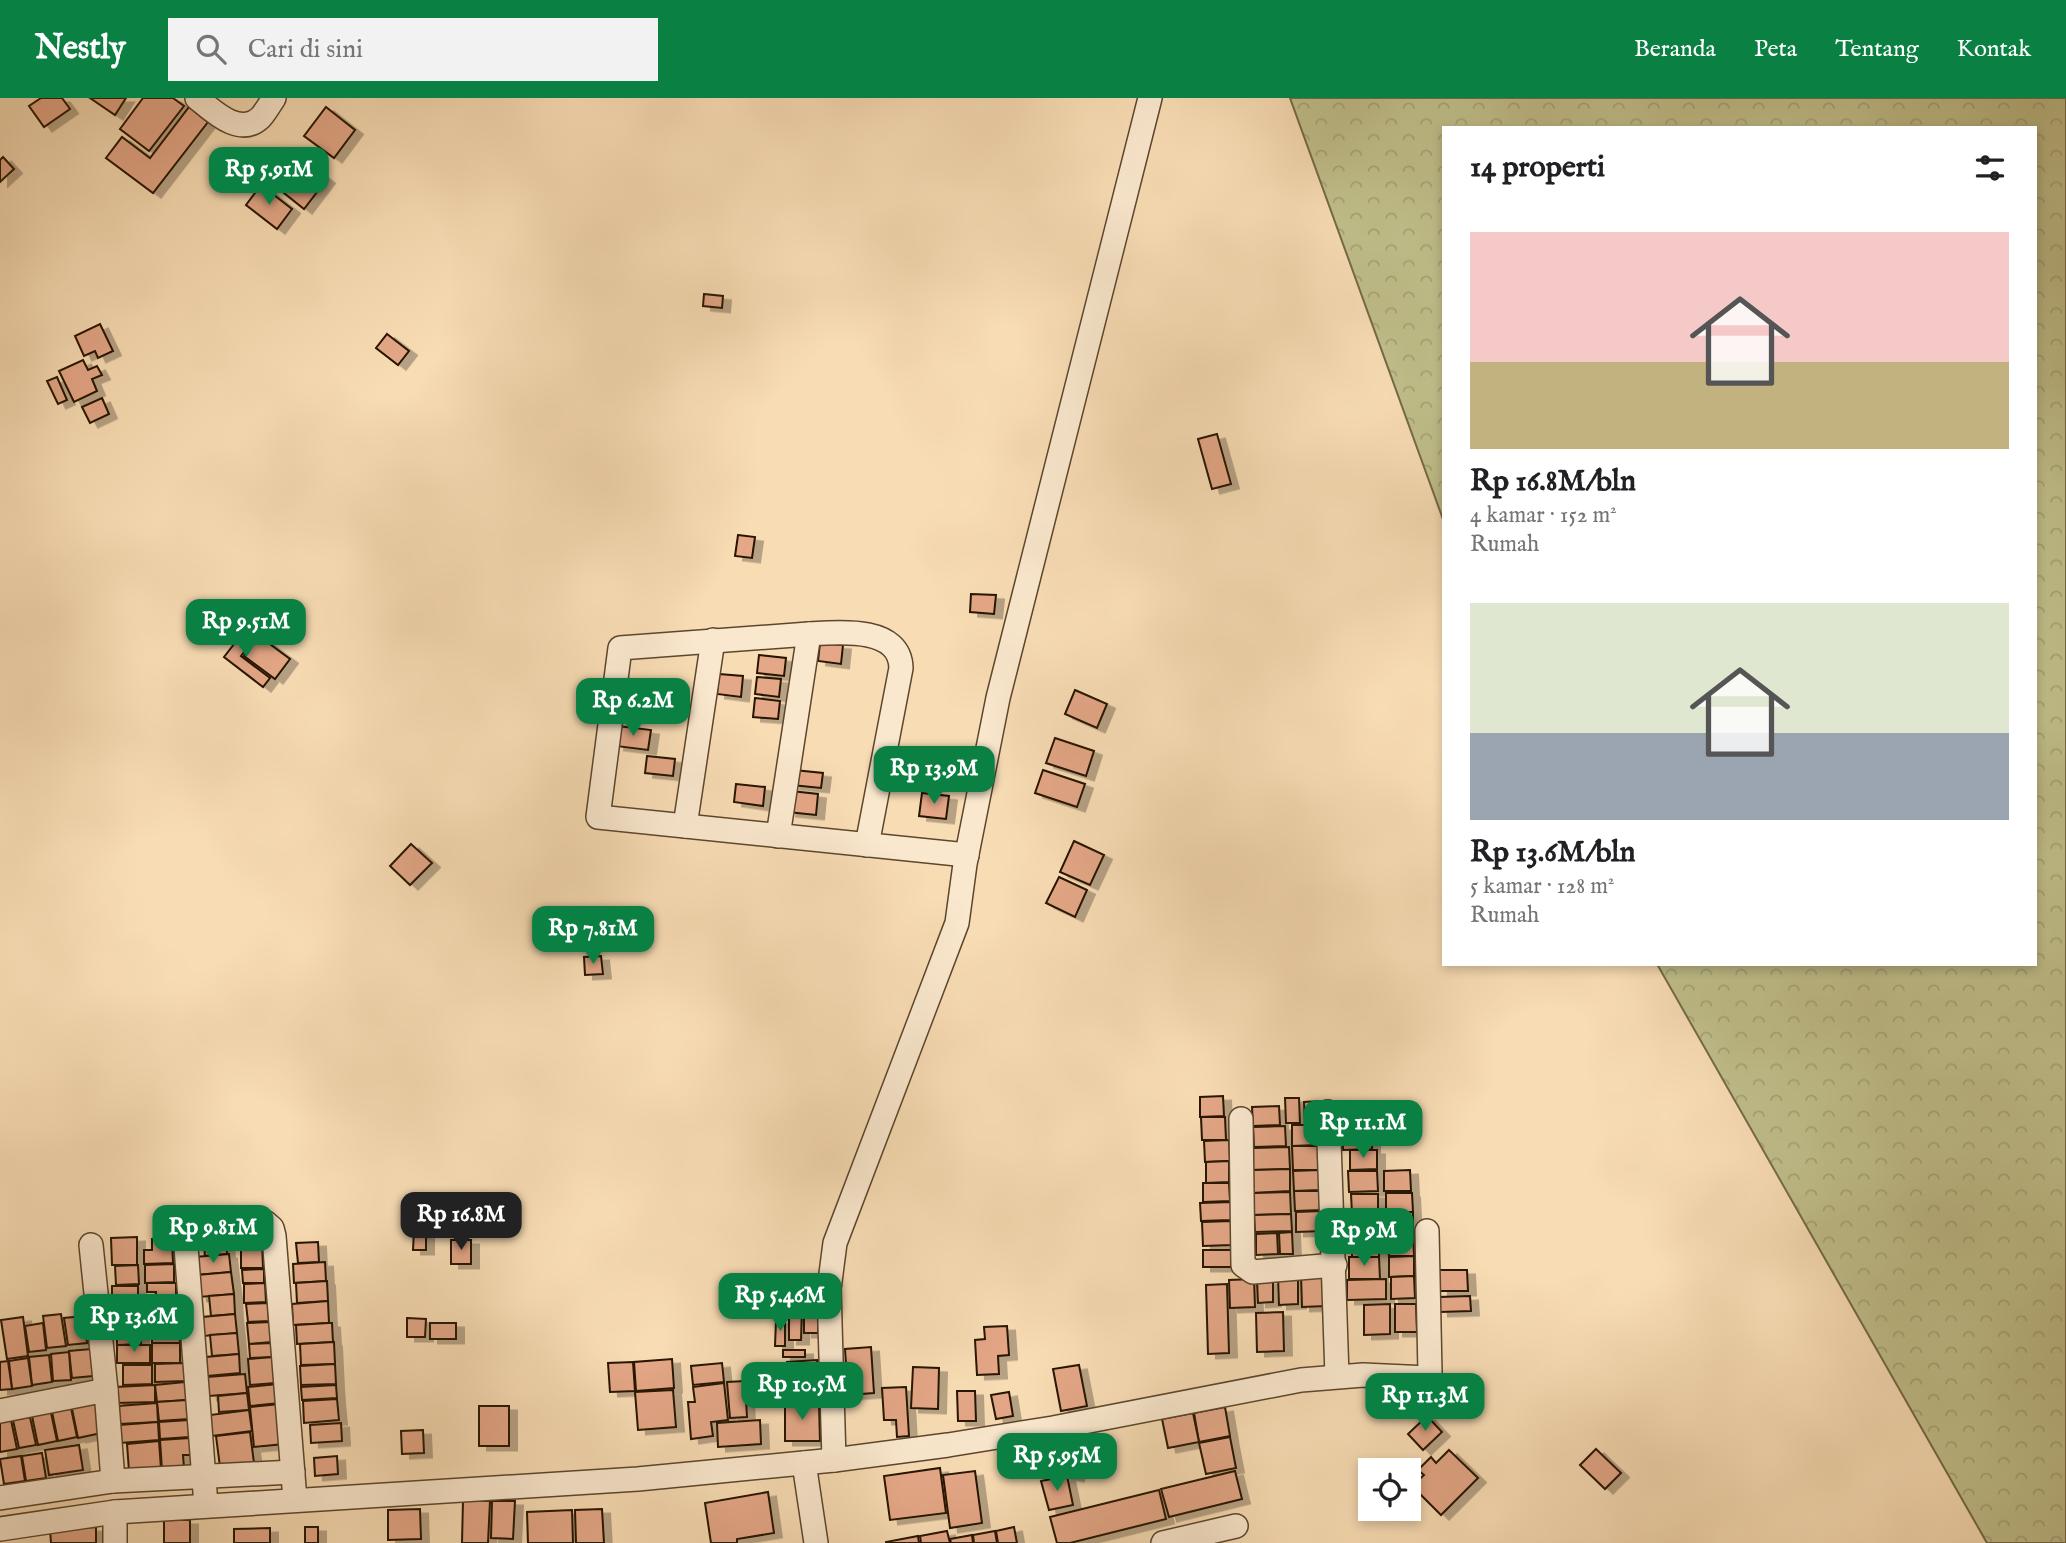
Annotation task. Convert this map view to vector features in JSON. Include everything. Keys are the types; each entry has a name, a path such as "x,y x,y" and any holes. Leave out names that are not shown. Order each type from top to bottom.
{"street":[{"path":"197,98 227,121 238,124 250,123 260,118 274,98"},
{"path":"834,1460 829,1289 835,1243 957,923 966,859 998,698 1150,98"},
{"path":"867,845 901,668 901,659 894,647 873,636 809,634 620,648 598,817 867,845 966,859"},
{"path":"778,836 809,634"},
{"path":"685,826 713,640"},
{"path":"1328,1112 1337,1376"},
{"path":"1241,1119 1243,1265 1253,1272 1335,1265"},
{"path":"206,1505 185,1234 193,1226 265,1222 272,1228 295,1500"},
{"path":"0,1529 115,1512 638,1479 834,1460 1053,1428 1301,1380 1337,1376 1424,1378 1430,1376 1427,1231"},
{"path":"91,1245 113,1481"},
{"path":"0,1411 106,1390"},
{"path":"804,1463 816,1543"},
{"path":"0,1498 113,1481 293,1472"},
{"path":"115,1512 115,1543"},
{"path":"1163,1543 1236,1526"}],"green space":[{"path":"1290,98 2066,98 2066,1543 1987,1543 1658,966 2037,966 2037,126 1442,126 1442,516"}],"building":[{"path":"41,98 62,98 70,109 44,127 29,106"},
{"path":"90,98 126,98 115,115"},
{"path":"143,98 173,98 184,106 149,151 120,129"},
{"path":"189,107 208,122 153,193 106,158 122,137 150,158"},
{"path":"326,107 355,130 334,158 304,136"},
{"path":"297,156 327,179 304,209 274,185"},
{"path":"3,157 14,169 0,182 0,160"},
{"path":"261,185 292,209 277,229 246,205"},
{"path":"704,294 723,296 722,308 703,306"},
{"path":"100,324 113,351 98,358 95,351 84,356 75,336"},
{"path":"387,334 409,351 398,365 376,348"},
{"path":"83,360 88,370 97,366 102,375 92,379 97,391 74,402 59,371"},
{"path":"57,377 67,400 58,404 47,381"},
{"path":"102,398 109,414 90,423 82,407"},
{"path":"1217,434 1231,484 1212,489 1198,439"},
{"path":"738,535 755,537 752,558 735,556"},
{"path":"971,594 996,595 994,614 970,612"},
{"path":"245,630 256,637 241,656 270,678 263,687 224,657"},
{"path":"259,636 290,659 275,679 244,656"},
{"path":"820,643 843,645 841,664 818,661"},
{"path":"759,655 786,658 784,676 757,673"},
{"path":"719,674 743,676 741,697 717,694"},
{"path":"757,677 781,679 779,697 755,694"},
{"path":"1075,690 1107,704 1097,728 1065,714"},
{"path":"755,698 780,701 778,719 753,717"},
{"path":"618,726 651,730 648,750 616,746"},
{"path":"1055,738 1094,751 1086,776 1046,763"},
{"path":"647,756 675,759 673,776 645,773"},
{"path":"794,770 823,773 821,788 792,785"},
{"path":"1043,770 1085,784 1077,807 1035,793"},
{"path":"736,784 765,787 763,806 734,802"},
{"path":"791,791 818,794 816,815 788,812"},
{"path":"922,793 949,796 946,819 919,816"},
{"path":"1074,841 1104,855 1090,885 1060,872"},
{"path":"411,844 432,863 410,885 390,866"},
{"path":"1059,877 1087,890 1075,917 1046,903"},
{"path":"601,956 603,974 585,975 584,957"},
{"path":"1223,1096 1224,1116 1200,1117 1200,1097"},
{"path":"1285,1098 1299,1098 1300,1123 1286,1123"},
{"path":"1320,1101 1320,1123 1305,1123 1304,1102"},
{"path":"1279,1106 1280,1125 1253,1126 1252,1107"},
{"path":"1201,1117 1225,1117 1226,1140 1202,1140"},
{"path":"1292,1125 1316,1125 1317,1145 1292,1146"},
{"path":"1285,1126 1286,1146 1254,1147 1253,1127"},
{"path":"1343,1129 1372,1129 1372,1149 1343,1150"},
{"path":"1229,1140 1230,1161 1205,1162 1204,1141"},
{"path":"1292,1146 1319,1146 1319,1170 1293,1170"},
{"path":"1289,1147 1290,1169 1253,1170 1252,1148"},
{"path":"1350,1150 1377,1150 1377,1169 1350,1170"},
{"path":"1229,1161 1229,1182 1206,1183 1206,1162"},
{"path":"1290,1169 1290,1191 1253,1193 1253,1170"},
{"path":"1320,1170 1320,1190 1294,1191 1293,1171"},
{"path":"1410,1170 1411,1191 1384,1191 1384,1171"},
{"path":"1348,1171 1377,1171 1378,1191 1349,1192"},
{"path":"1203,1183 1229,1183 1230,1201 1203,1202"},
{"path":"1294,1191 1321,1191 1321,1210 1295,1211"},
{"path":"1290,1192 1291,1214 1254,1215 1254,1193"},
{"path":"1386,1193 1412,1193 1413,1212 1386,1212"},
{"path":"1351,1194 1378,1194 1378,1213 1352,1214"},
{"path":"1231,1202 1231,1220 1201,1221 1200,1203"},
{"path":"1322,1211 1323,1231 1296,1232 1296,1212"},
{"path":"1413,1212 1413,1235 1387,1235 1387,1213"},
{"path":"1378,1213 1379,1239 1352,1239 1352,1214"},
{"path":"1291,1214 1292,1231 1255,1232 1254,1215"},
{"path":"1231,1221 1232,1245 1203,1246 1202,1222"},
{"path":"414,1230 426,1230 426,1250 413,1250"},
{"path":"1292,1232 1293,1254 1280,1254 1279,1233"},
{"path":"226,1233 227,1254 205,1256 203,1235"},
{"path":"1277,1233 1278,1254 1256,1255 1256,1234"},
{"path":"1413,1235 1414,1256 1389,1256 1388,1236"},
{"path":"137,1237 137,1265 112,1265 111,1238"},
{"path":"152,1239 172,1239 173,1263 144,1264 144,1250 152,1250"},
{"path":"1379,1239 1379,1257 1352,1257 1352,1240"},
{"path":"451,1240 471,1240 471,1264 451,1264"},
{"path":"241,1241 262,1241 263,1268 241,1268"},
{"path":"318,1242 319,1262 298,1263 296,1243"},
{"path":"1203,1250 1231,1250 1231,1267 1203,1267"},
{"path":"229,1254 231,1272 196,1275 195,1257"},
{"path":"1414,1256 1414,1276 1389,1277 1389,1257"},
{"path":"1349,1257 1379,1257 1380,1279 1349,1279"},
{"path":"325,1262 326,1281 294,1283 293,1264"},
{"path":"174,1264 174,1282 145,1283 145,1265"},
{"path":"138,1265 139,1284 116,1285 115,1266"},
{"path":"264,1269 264,1283 243,1283 242,1270"},
{"path":"1439,1270 1467,1270 1468,1291 1440,1291"},
{"path":"231,1272 234,1294 199,1297 197,1275"},
{"path":"1326,1274 1327,1306 1302,1307 1301,1275"},
{"path":"1278,1276 1298,1276 1298,1304 1279,1305"},
{"path":"1414,1276 1415,1298 1391,1299 1391,1277"},
{"path":"1254,1279 1255,1307 1230,1308 1229,1280"},
{"path":"1386,1279 1386,1299 1347,1300 1347,1280"},
{"path":"1257,1280 1273,1280 1273,1302 1258,1303"},
{"path":"327,1281 328,1301 297,1303 296,1283"},
{"path":"147,1283 176,1283 176,1301 156,1302 156,1292 147,1292"},
{"path":"265,1283 266,1302 244,1303 244,1284"},
{"path":"1227,1284 1229,1353 1208,1354 1206,1285"},
{"path":"112,1286 138,1286 138,1305 112,1305"},
{"path":"234,1294 235,1314 211,1316 209,1296"},
{"path":"1470,1296 1471,1311 1440,1312 1439,1297"},
{"path":"328,1301 329,1323 293,1325 292,1304"},
{"path":"148,1302 177,1302 177,1321 156,1322 156,1313 148,1313"},
{"path":"268,1303 269,1321 248,1322 246,1304"},
{"path":"1390,1304 1390,1334 1364,1335 1364,1305"},
{"path":"1395,1304 1416,1304 1417,1332 1395,1332"},
{"path":"112,1305 137,1305 137,1326 112,1326"},
{"path":"789,1308 802,1308 801,1340 789,1340"},
{"path":"804,1308 819,1309 818,1333 804,1333"},
{"path":"1283,1312 1284,1351 1257,1352 1256,1313"},
{"path":"61,1314 66,1346 47,1348 43,1316"},
{"path":"235,1314 237,1333 204,1336 202,1317"},
{"path":"84,1316 87,1343 68,1345 64,1318"},
{"path":"23,1317 28,1356 7,1359 1,1320"},
{"path":"407,1318 426,1319 425,1337 407,1337"},
{"path":"776,1320 785,1320 785,1346 775,1346"},
{"path":"152,1322 179,1322 180,1343 152,1343"},
{"path":"271,1322 272,1342 249,1344 247,1323"},
{"path":"43,1323 46,1350 29,1352 25,1326"},
{"path":"332,1323 333,1342 297,1344 296,1325"},
{"path":"430,1323 456,1323 456,1339 430,1339"},
{"path":"117,1326 141,1326 141,1344 117,1345"},
{"path":"1007,1326 1009,1355 998,1356 999,1374 977,1375 975,1340 985,1339 984,1327"},
{"path":"237,1333 239,1354 212,1356 210,1335"},
{"path":"334,1342 335,1364 301,1365 300,1344"},
{"path":"152,1343 180,1343 180,1363 152,1363"},
{"path":"273,1343 274,1357 250,1358 249,1344"},
{"path":"117,1345 150,1345 150,1363 117,1363"},
{"path":"871,1347 874,1393 848,1395 845,1349"},
{"path":"91,1349 93,1376 72,1378 69,1351"},
{"path":"783,1350 805,1350 805,1357 783,1357"},
{"path":"69,1352 71,1380 53,1381 51,1354"},
{"path":"239,1354 240,1373 207,1376 206,1357"},
{"path":"49,1355 52,1382 32,1385 29,1357"},
{"path":"274,1357 276,1383 250,1385 248,1359"},
{"path":"28,1358 32,1386 12,1389 9,1361"},
{"path":"672,1359 674,1388 636,1391 634,1362"},
{"path":"817,1360 820,1398 782,1401 781,1386 789,1385 787,1362"},
{"path":"8,1361 12,1389 0,1390 0,1362"},
{"path":"633,1362 635,1391 610,1392 608,1363"},
{"path":"185,1363 185,1381 155,1382 155,1364"},
{"path":"722,1363 724,1382 693,1385 691,1366"},
{"path":"335,1364 336,1384 301,1385 300,1366"},
{"path":"123,1365 152,1365 152,1384 123,1385"},
{"path":"1079,1365 1087,1406 1061,1411 1053,1369"},
{"path":"913,1367 939,1368 938,1409 911,1408"},
{"path":"245,1374 247,1393 209,1396 207,1377"},
{"path":"745,1381 747,1417 730,1418 727,1382"},
{"path":"185,1382 187,1400 157,1402 155,1385"},
{"path":"724,1383 728,1420 711,1422 713,1436 691,1439 688,1402 695,1402 693,1387"},
{"path":"278,1384 280,1403 250,1406 248,1387"},
{"path":"155,1385 155,1402 116,1403 115,1387"},
{"path":"336,1385 337,1398 302,1400 301,1387"},
{"path":"906,1387 909,1436 897,1437 896,1420 884,1420 882,1388"},
{"path":"673,1390 676,1427 638,1430 635,1392"},
{"path":"957,1391 975,1391 976,1421 958,1421"},
{"path":"1009,1392 1013,1416 996,1419 991,1395"},
{"path":"247,1393 249,1410 219,1412 218,1396"},
{"path":"100,1399 106,1432 78,1438 71,1404"},
{"path":"337,1399 339,1420 304,1423 303,1401"},
{"path":"187,1400 189,1419 159,1421 157,1402"},
{"path":"70,1403 77,1437 58,1441 51,1407"},
{"path":"157,1403 158,1422 119,1424 118,1406"},
{"path":"785,1403 819,1403 820,1441 785,1441"},
{"path":"280,1404 284,1444 254,1447 250,1407"},
{"path":"479,1406 509,1406 509,1446 479,1446"},
{"path":"1225,1407 1230,1436 1199,1442 1194,1413"},
{"path":"50,1408 57,1441 38,1445 31,1411"},
{"path":"249,1410 252,1431 212,1436 210,1415"},
{"path":"1193,1413 1199,1442 1168,1448 1162,1419"},
{"path":"1427,1416 1442,1432 1423,1450 1408,1434"},
{"path":"30,1417 36,1445 19,1448 13,1420"},
{"path":"11,1420 17,1449 0,1452 0,1422"},
{"path":"189,1420 190,1437 160,1439 159,1422"},
{"path":"760,1420 761,1444 718,1447 717,1423"},
{"path":"158,1422 159,1440 120,1443 119,1425"},
{"path":"341,1423 342,1441 311,1443 310,1425"},
{"path":"423,1430 424,1453 402,1454 401,1431"},
{"path":"250,1432 254,1463 220,1467 216,1436"},
{"path":"1230,1437 1236,1468 1206,1474 1199,1443"},
{"path":"190,1438 191,1455 183,1455 184,1468 162,1470 160,1440"},
{"path":"159,1441 161,1469 129,1471 127,1444"},
{"path":"79,1445 83,1470 49,1475 45,1450"},
{"path":"1046,1446 1081,1452 1076,1477 1041,1470 1041,1450 1045,1451"},
{"path":"1596,1449 1621,1473 1605,1489 1580,1465"},
{"path":"1449,1450 1478,1478 1441,1515 1421,1495 1421,1478 1424,1475 1421,1467 1431,1457 1436,1463"},
{"path":"42,1453 46,1478 26,1481 22,1456"},
{"path":"21,1456 25,1481 4,1484 0,1459"},
{"path":"337,1456 338,1474 315,1476 314,1458"},
{"path":"940,1468 946,1513 890,1520 884,1476"},
{"path":"975,1471 982,1523 950,1528 943,1475"},
{"path":"1235,1471 1242,1499 1169,1517 1161,1489"},
{"path":"1067,1476 1073,1505 1049,1510 1041,1481"},
{"path":"1159,1490 1166,1519 1070,1543 1057,1543 1050,1517"},
{"path":"768,1492 774,1533 737,1539 737,1543 711,1543 705,1503"},
{"path":"463,1500 490,1501 488,1543 462,1543"},
{"path":"492,1501 515,1501 513,1539 491,1538"},
{"path":"420,1509 421,1539 388,1540 388,1510"},
{"path":"602,1509 604,1543 576,1543 575,1510"},
{"path":"572,1510 573,1543 528,1543 527,1512"},
{"path":"164,1520 190,1520 190,1543 164,1543"},
{"path":"96,1527 96,1543 51,1543 50,1529"},
{"path":"305,1527 318,1527 318,1543 305,1543"},
{"path":"1014,1527 1017,1543 998,1543 996,1531"},
{"path":"270,1528 270,1543 234,1543 234,1529"},
{"path":"947,1531 950,1543 921,1543 920,1536"},
{"path":"995,1531 997,1543 974,1543 973,1535"},
{"path":"972,1535 973,1543 951,1543 950,1539"},
{"path":"918,1536 919,1543 886,1543 886,1542"}]}
